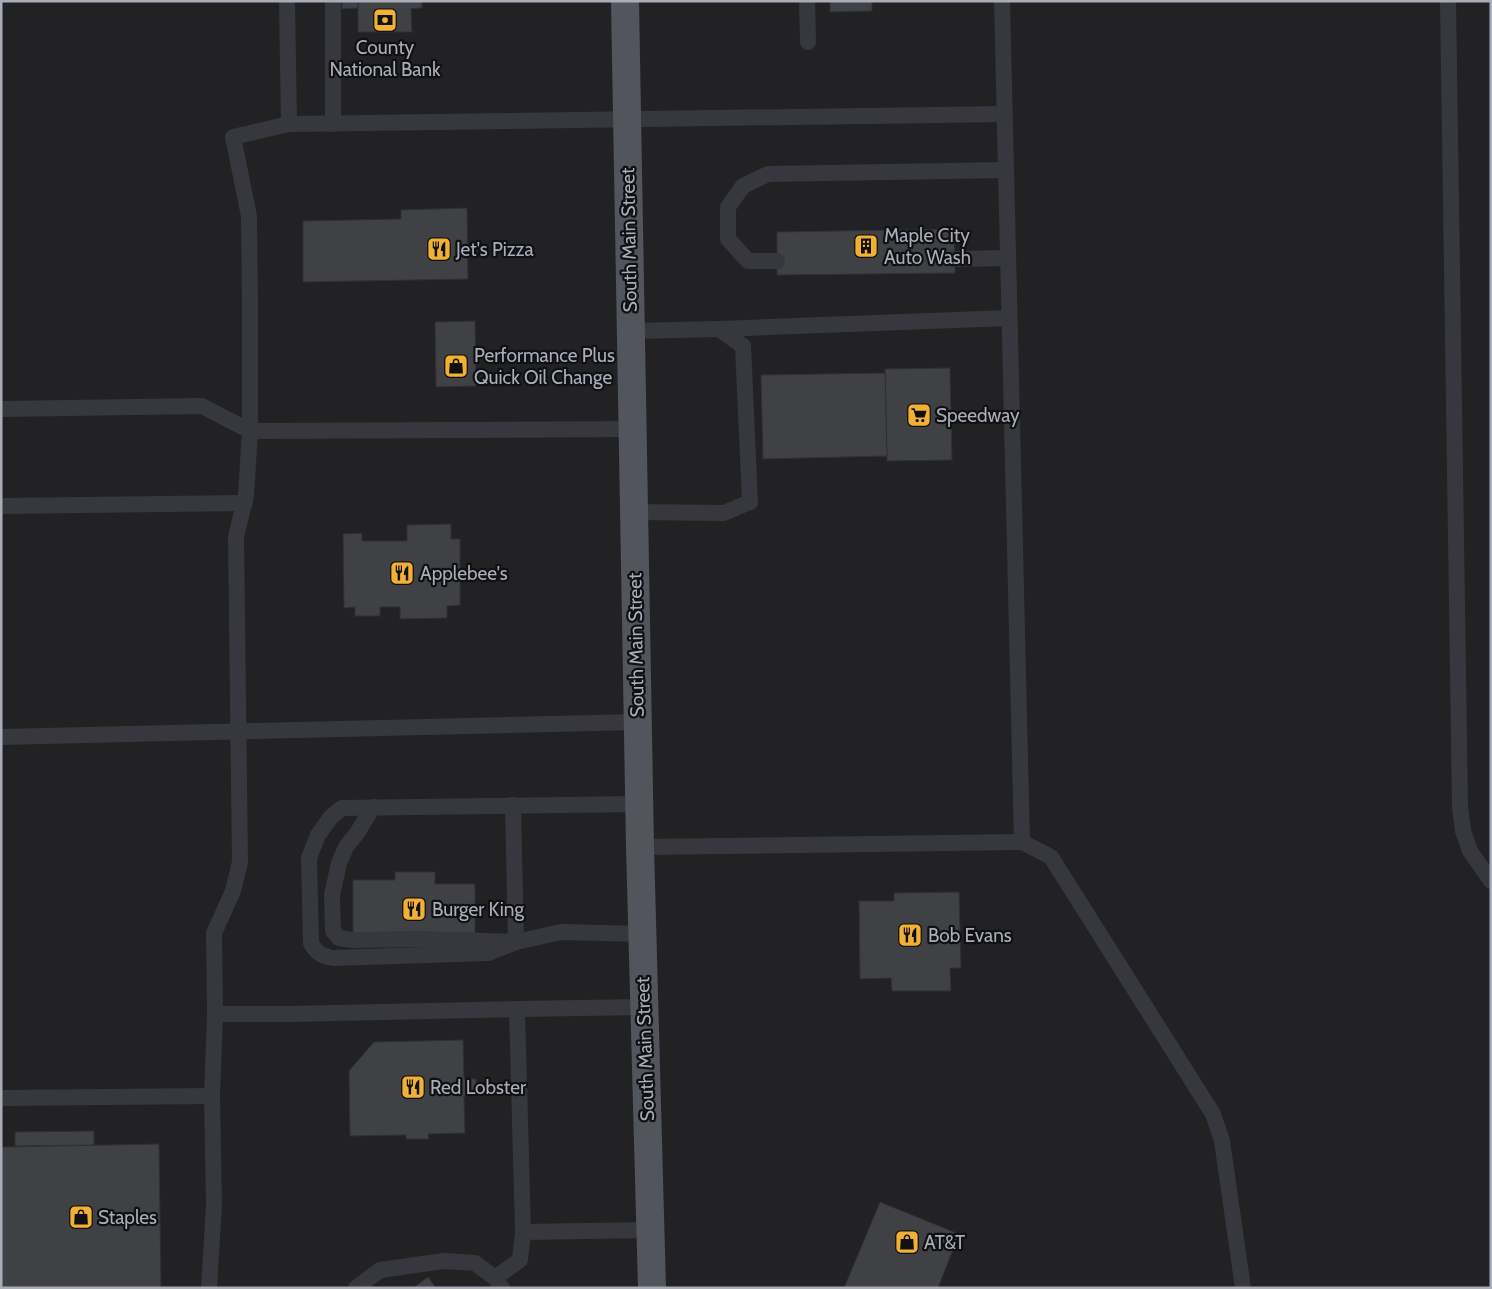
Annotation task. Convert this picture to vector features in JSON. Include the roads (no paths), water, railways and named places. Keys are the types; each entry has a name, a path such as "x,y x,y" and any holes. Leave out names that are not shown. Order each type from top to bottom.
{"main road":[{"name":"South Main Street","path":"625,1 639,804 652,1288"}],"lane":[{"path":"287,1 289,124"},
{"path":"333,1 334,124"},
{"path":"807,1 808,42"},
{"path":"1002,1 1022,842"},
{"path":"1448,1 1460,807 1470,852 1491,881"},
{"path":"209,1288 214,1205 212,1096 216,1014 214,933 233,891 240,862 236,537 245,503 250,430 249,216 232,137 289,124 1005,114"},
{"path":"777,261 748,261 728,239 728,208 743,186 768,174 1006,170"},
{"path":"954,259 1008,258"},
{"path":"630,331 1009,318"},
{"path":"634,512 724,513 750,502 743,346 719,329"},
{"path":"1,409 202,406 250,430 632,429"},
{"path":"1,506 245,503"},
{"path":"1,737 638,722"},
{"path":"639,804 342,808 331,817 318,835 309,858 310,924 311,943 314,949 321,956 333,958 488,953 516,942 561,932 642,934"},
{"path":"513,805 516,942"},
{"path":"373,807 346,847 334,882 333,931 339,938 352,940 516,942"},
{"path":"640,847 1022,842 1051,857 1213,1114 1222,1141 1243,1288"},
{"path":"216,1014 644,1008"},
{"path":"356,1288 380,1270 444,1261 475,1263 499,1283 520,1260 523,1232 516,1009"},
{"path":"1,1098 212,1096"},
{"path":"523,1232 650,1230"}],"place":[{"name":"County National Bank","path":"385,20"},
{"name":"Maple City Auto Wash","path":"866,246"},
{"name":"Jet's Pizza","path":"439,249"},
{"name":"Performance Plus Quick Oil Change","path":"456,366"},
{"name":"Speedway","path":"919,415"},
{"name":"Applebee's","path":"402,573"},
{"name":"Burger King","path":"414,909"},
{"name":"Bob Evans","path":"910,935"},
{"name":"Red Lobster","path":"413,1087"},
{"name":"Staples","path":"81,1217"},
{"name":"AT&T","path":"907,1242"}]}
